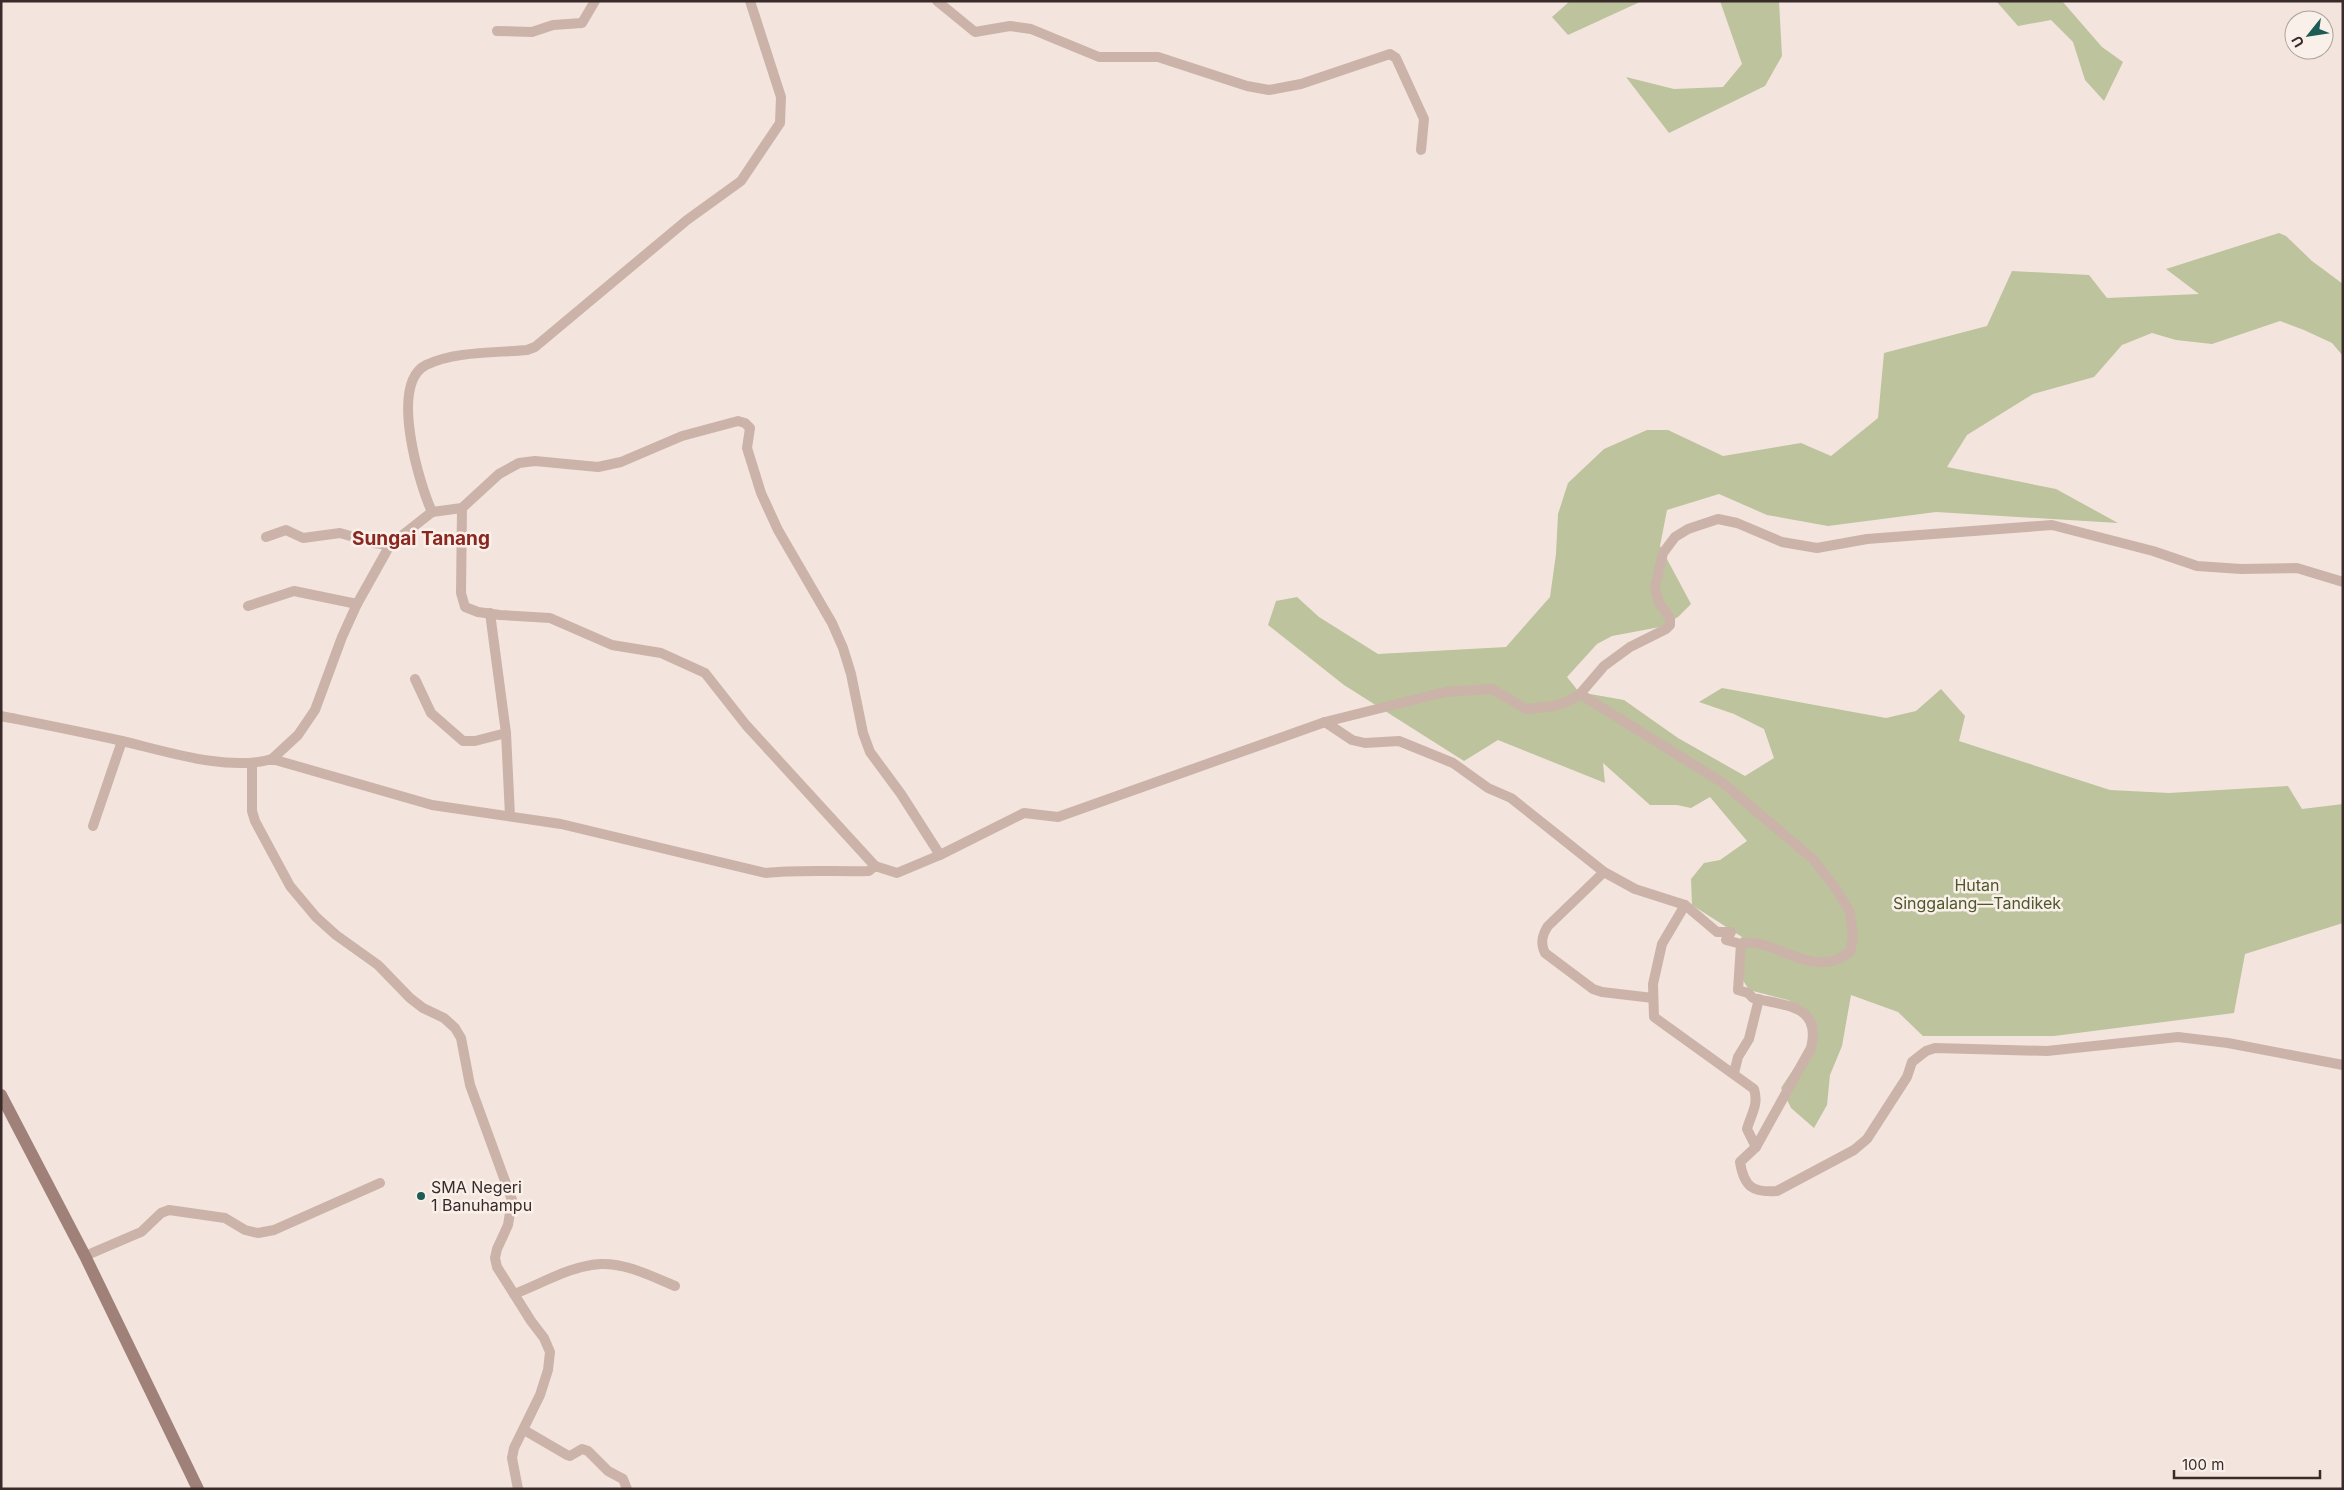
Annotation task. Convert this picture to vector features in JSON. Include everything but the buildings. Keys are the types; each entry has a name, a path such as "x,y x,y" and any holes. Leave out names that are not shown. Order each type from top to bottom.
{"main road":[{"path":"1,1095 86,1256 198,1489"}],"street":[{"path":"497,31 532,32 553,25 582,23 595,1"},
{"path":"432,512 425,496 417,465 407,398 410,382 424,366 453,357 527,350 535,347 687,220 741,181 780,122 781,97 750,1"},
{"path":"937,1 975,32 1010,26 1031,29 1099,57 1158,57 1256,89 1289,88 1390,54 1396,58 1424,119 1421,150"},
{"path":"272,759 298,735 315,710 342,637 357,604 390,546 432,512 462,508 499,474 519,463 534,462 598,467 621,462 682,436 738,421 745,423 750,428 747,448 761,493 778,530 832,623 843,648 851,674 863,733 870,752 901,794 940,855"},
{"path":"462,508 462,603 465,607 490,613 550,618 612,645 661,653 705,673 746,725 875,866 897,872 940,855 1024,813 1058,817 1325,722 1445,692 1492,689 1526,709 1554,706 1567,702 1580,694 1604,666 1630,647 1666,629 1670,625 1670,618 1659,604 1654,587 1663,553 1675,537 1688,529 1718,519 1737,522 1782,542 1817,548 1867,539 2052,525 2126,543 2197,566 2241,569 2297,568 2343,582"},
{"path":"266,538 286,530 305,538 322,534 340,533 390,546"},
{"path":"248,606 294,591 357,604"},
{"path":"490,613 506,733 510,816"},
{"path":"415,679 431,713 463,742 506,733"},
{"path":"1325,722 1352,740 1364,743 1399,741 1453,763 1488,788 1510,798 1604,872 1635,889 1685,905 1717,932 1731,932 1726,940 1741,944 1748,942 1766,946 1808,962 1833,961 1850,952 1853,937 1850,912 1836,889 1813,859 1722,783 1580,694"},
{"path":"1,716 122,741 198,760 252,763 272,759 432,805 561,824 766,873 786,870 817,872 869,870 875,866"},
{"path":"93,826 122,741"},
{"path":"252,763 252,810 254,821 293,890 316,917 336,935 378,965 410,998 423,1008 444,1018 455,1028 461,1038 470,1085 512,1200 508,1225 495,1258 497,1267 544,1338 550,1352 548,1370 540,1395 514,1448 512,1458 518,1489"},
{"path":"1604,872 1548,926 1544,933 1542,946 1545,953 1593,989 1602,992 1653,998"},
{"path":"1685,905 1662,944 1652,984 1654,1017 1754,1089 1757,1098 1748,1129 1756,1147"},
{"path":"1741,944 1738,990 1759,999 1799,1008 1813,1024 1814,1036 1811,1048 1756,1147 1740,1162 1742,1177 1751,1188 1763,1192 1777,1191 1854,1150 1866,1139 1907,1078 1912,1062 1926,1051 1935,1048 2047,1052 2178,1037 2343,1065"},
{"path":"1734,1073 1738,1057 1749,1040 1759,999"},
{"path":"86,1256 141,1232 161,1213 169,1210 226,1218 244,1230 258,1233 274,1230 305,1214 380,1183"},
{"path":"514,1294 573,1271 603,1264 641,1273 675,1286"},
{"path":"524,1430 570,1456 582,1449 588,1451 608,1472 623,1479 626,1489"}],"green space":[{"path":"1570,1 1642,1 1568,35 1552,17"},
{"path":"1720,1 1779,1 1782,56 1765,86 1669,133 1626,77 1674,89 1723,87 1742,64"},
{"path":"1996,1 2062,1 2102,47 2123,62 2104,101 2085,80 2073,42 2051,20 2018,26"},
{"name":"Hutan Singgalang—Tandikek","path":"2279,233 2286,236 2312,261 2343,284 2343,356 2332,343 2280,321 2212,344 2176,340 2152,333 2122,345 2094,377 2033,394 1967,435 1947,467 2056,489 2118,523 1936,512 1828,526 1767,515 1719,494 1667,510 1660,546 1691,604 1678,617 1660,627 1612,636 1597,644 1567,677 1579,692 1624,700 1678,738 1745,776 1774,758 1764,729 1734,714 1699,702 1722,688 1886,718 1916,711 1941,689 1965,716 1959,741 2110,790 2169,793 2288,786 2302,809 2343,804 2343,923 2245,954 2234,1013 2054,1036 1923,1036 1898,1012 1851,995 1842,1046 1830,1075 1827,1105 1814,1128 1791,1108 1781,1088 1808,1047 1811,1033 1805,1010 1788,1000 1749,990 1741,977 1740,939 1742,937 1692,905 1691,879 1704,863 1720,860 1747,841 1710,797 1691,808 1677,805 1650,805 1603,763 1605,783 1498,740 1464,761 1344,685 1268,625 1276,601 1297,597 1319,617 1378,654 1506,647 1550,597 1556,554 1558,514 1568,483 1604,449 1647,430 1668,430 1723,456 1801,443 1831,456 1878,418 1884,353 1987,326 2012,271 2089,275 2107,298 2199,294 2166,269"}],"place":[{"name":"SMA Negeri 1 Banuhampu","path":"421,1196"}],"district":[{"name":"Sungai Tanang","path":"421,538"}]}
